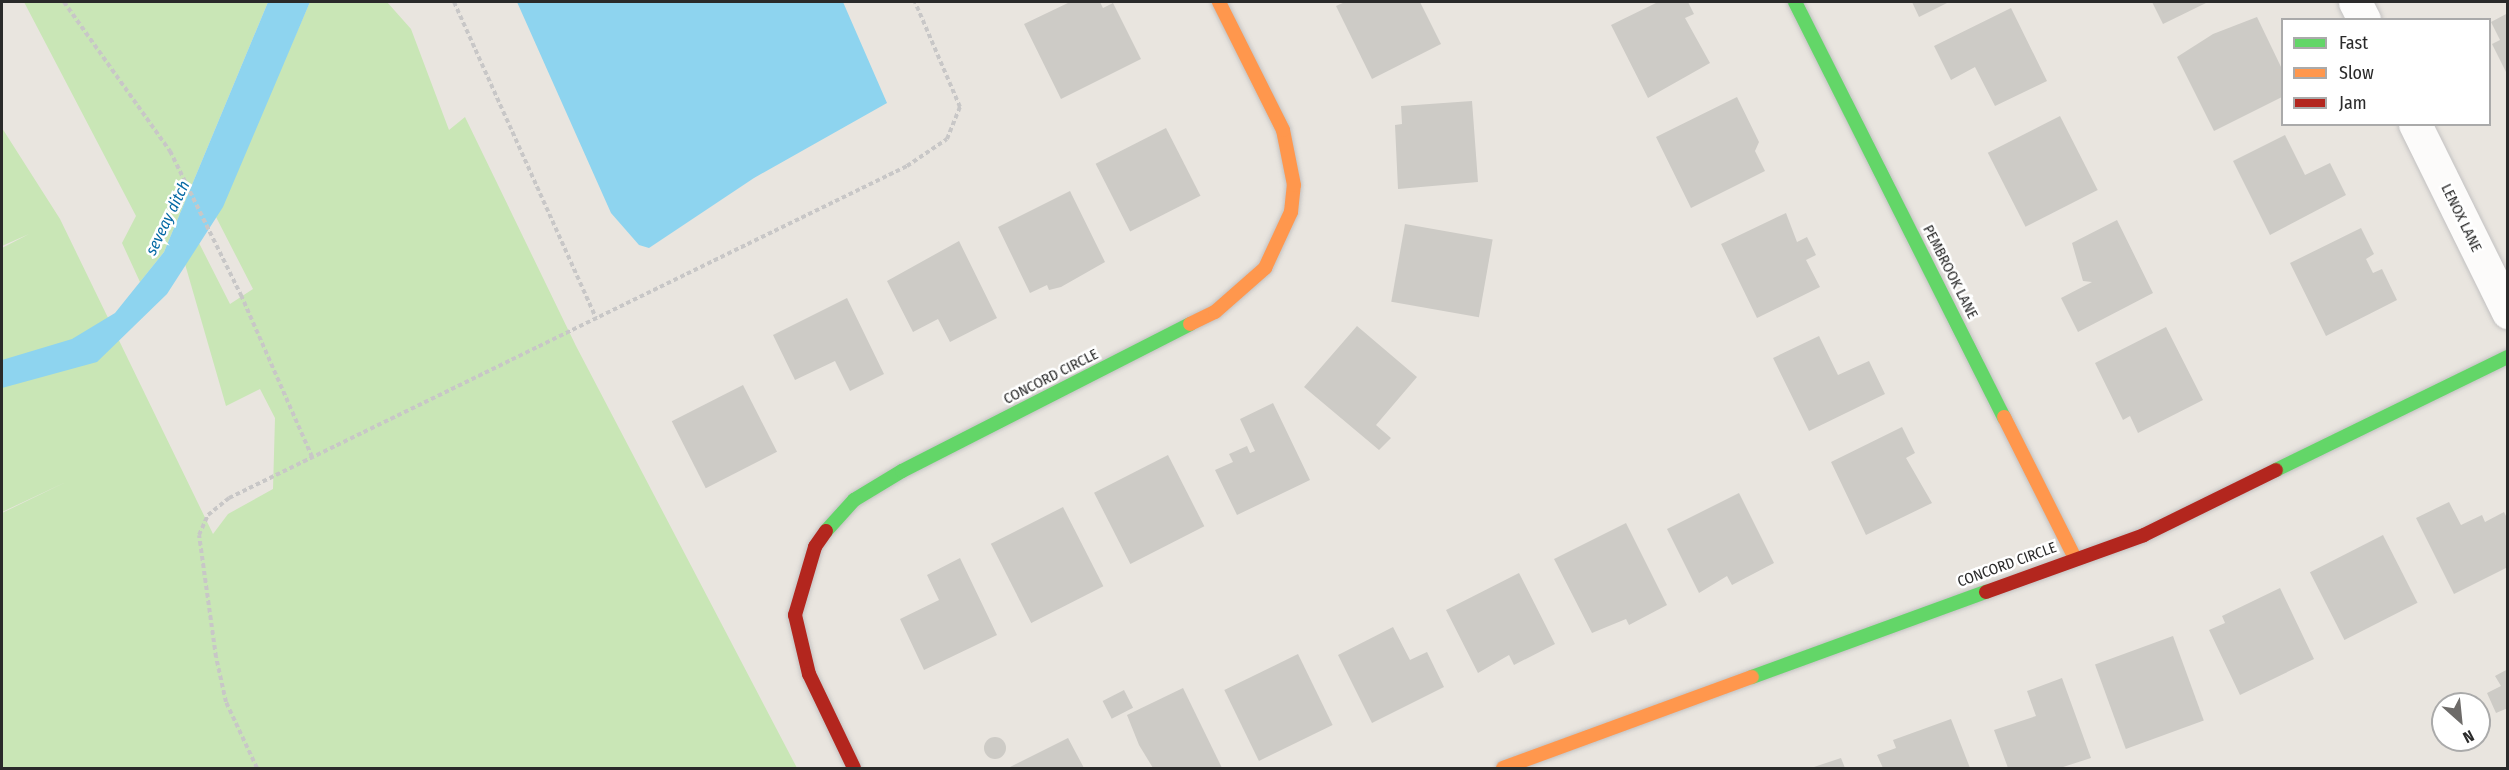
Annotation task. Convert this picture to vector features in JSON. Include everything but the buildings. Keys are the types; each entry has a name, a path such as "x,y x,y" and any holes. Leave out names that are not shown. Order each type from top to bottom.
{"street":[{"name":"CONCORD CIRCLE","path":"854,768 809,674 795,615 815,547 834,520 854,500 902,471 1215,312 1264,268 1291,212 1294,185 1283,130 1219,2"},
{"name":"PEMBROOK LANE","path":"1795,2 2075,558"},
{"path":"2355,2 2363,18"},
{"name":"LENOX LANE","path":"2416,126 2508,312"},
{"name":"CONCORD CIRCLE","path":"1503,768 2075,558 2144,535 2508,357"}],"path":[{"path":"64,2 170,151 242,295 312,458"},
{"path":"454,2 596,318"},
{"path":"257,768 226,702 199,535 208,515 229,498 907,166 946,139 960,107 915,2"}],"green space":[{"path":"24,2 268,2 164,252 140,282 122,243 136,216"},
{"path":"310,2 387,2 411,29 449,130 465,117 576,346 797,768 2,768 2,513 66,482 2,512 2,248 29,234 2,246 2,128 60,219 213,534 228,514 273,489 275,418 260,389 226,406 185,264 199,243 230,304 253,289 216,217"}],"water":[{"path":"268,2 310,2 223,207 167,294 97,362 2,388 2,360 72,339 115,313 164,252"},
{"path":"517,2 843,2 887,103 754,178 649,248 639,245 611,213"}],"traffic: fast":[{"path":"1795,2 2004,417"},
{"path":"826,531 854,500 902,471 1190,324"},
{"path":"2276,470 2508,357"},
{"path":"1752,677 1986,592"}],"traffic: slow":[{"path":"1190,324 1215,312 1265,268 1291,212 1294,185 1283,130 1219,2"},
{"path":"2004,417 2075,558"},
{"path":"1503,768 1752,677"}],"traffic: jam":[{"path":"1986,592 2144,535 2276,470"},
{"path":"826,531 815,547 795,615 809,674 854,768"}],"water label":[{"name":"seveay ditch","path":"168,218"}]}
